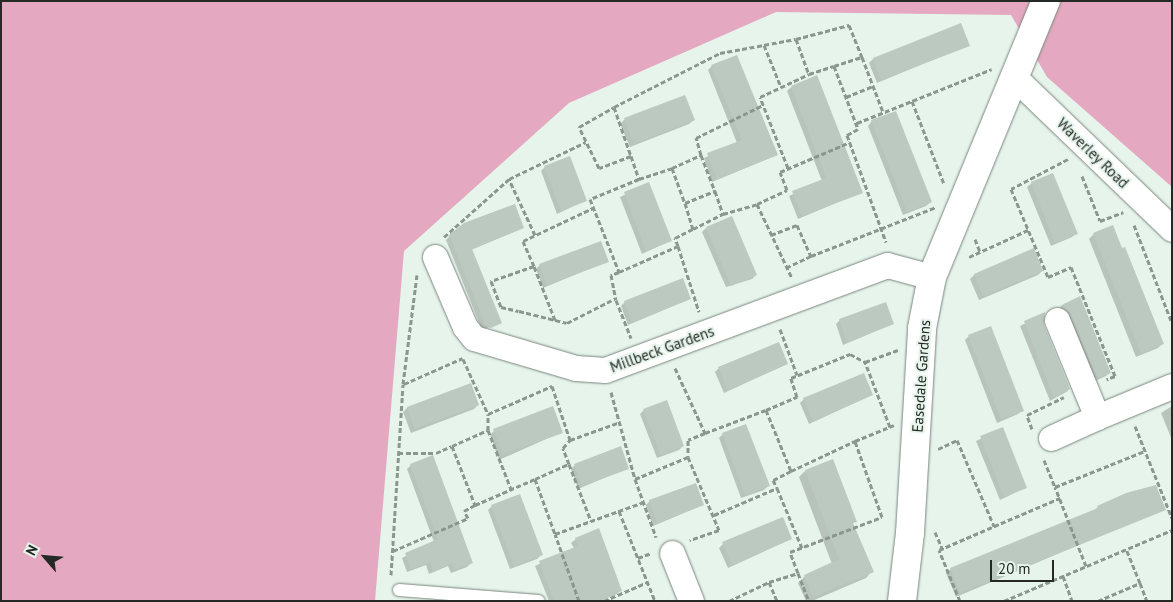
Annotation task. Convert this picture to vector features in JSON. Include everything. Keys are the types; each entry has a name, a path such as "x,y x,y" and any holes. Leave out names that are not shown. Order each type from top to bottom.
{"street":[{"name":"Easedale Gardens","path":"902,601 910,533 921,340 932,277 954,209 1019,67 1046,1"},
{"name":"Waverley Road","path":"1019,67 1089,149 1172,229"},
{"path":"427,262 465,327 468,348"},
{"name":"Millbeck Gardens","path":"468,348 576,368 605,370 667,349 887,265 932,277"},
{"path":"1057,320 1097,417"},
{"path":"1043,437 1172,386"},
{"path":"672,550 691,601"}],"lane":[{"path":"399,590 539,601"}],"path":[{"path":"631,156 599,168 579,126 614,106 720,53 796,39 849,25 883,112"},
{"path":"796,39 809,74"},
{"path":"764,45 781,87"},
{"path":"788,168 760,98 809,74 862,57"},
{"path":"834,66 858,129 848,135 850,142 894,266"},
{"path":"856,123 912,101 1019,67"},
{"path":"846,97 873,86"},
{"path":"912,101 954,209 973,235 980,252"},
{"path":"723,214 696,138 763,105"},
{"path":"614,106 639,179"},
{"path":"391,579 403,384 427,262 433,248 509,179 586,142"},
{"path":"706,334 675,238 723,214 757,204 788,190 780,172 850,142"},
{"path":"1043,437 1026,415 1115,376 1071,267 1048,277 1011,189 1026,179 1089,149"},
{"path":"619,272 590,199 701,156"},
{"path":"672,168 693,228"},
{"path":"1081,174 1100,220 1128,211"},
{"path":"509,179 535,235"},
{"path":"685,204 715,191"},
{"path":"757,204 801,297"},
{"path":"555,320 523,241 593,208"},
{"path":"787,267 880,228 954,209"},
{"path":"1132,219 1172,323"},
{"path":"771,234 797,225 811,256"},
{"path":"969,257 1028,230"},
{"path":"639,359 616,298 612,275 678,246"},
{"path":"534,266 491,281 501,307 567,323 616,298"},
{"path":"772,309 797,375"},
{"path":"865,362 921,340"},
{"path":"403,384 468,348 488,414 488,430 511,489"},
{"path":"667,349 704,433"},
{"path":"605,370 636,479 661,549 672,550 719,530 688,457 688,440 797,397 791,378 850,354 865,362 890,427"},
{"path":"488,414 552,386 570,440"},
{"path":"1126,405 1172,518"},
{"path":"766,410 791,471"},
{"path":"802,548 772,480 917,416"},
{"path":"591,521 563,448 570,440 620,422"},
{"path":"398,453 436,453 488,430"},
{"path":"915,459 958,440 994,526"},
{"path":"809,601 790,552 882,518 855,442"},
{"path":"452,446 475,505"},
{"path":"1086,566 1055,487 1145,451"},
{"path":"636,479 688,457"},
{"path":"393,551 468,518 464,511 475,505 569,464"},
{"path":"535,479 579,601"},
{"path":"714,515 777,488"},
{"path":"960,601 939,550 1060,498"},
{"path":"555,534 644,502"},
{"path":"619,511 655,601"},
{"path":"1004,601 1172,530"},
{"path":"936,532 942,548"},
{"path":"1126,549 1148,601"},
{"path":"729,601 769,582 798,573"},
{"path":"1062,576 1072,601"},
{"path":"604,601 648,582"},
{"path":"769,582 777,601"},
{"path":"1098,601 1140,583"}],"shaded area":[{"path":"1,1 1172,1 1172,187 1047,77 1011,15 776,12 569,103 404,251 375,601 1,601"}],"building":[{"path":"961,23 970,46 881,80 873,58"},
{"path":"737,55 778,155 717,179 707,153 742,140 711,65"},
{"path":"817,75 863,193 802,216 792,191 826,178 791,86"},
{"path":"685,95 695,120 634,144 624,118"},
{"path":"896,111 932,202 907,212 871,120"},
{"path":"570,156 587,201 561,211 544,166"},
{"path":"1053,173 1078,234 1055,243 1031,182"},
{"path":"649,182 672,241 646,251 624,192"},
{"path":"515,204 524,228 472,249 502,323 491,328 486,326 449,235 464,223"},
{"path":"732,216 757,275 731,286 706,227"},
{"path":"1113,225 1122,248 1125,247 1164,344 1141,353 1093,233"},
{"path":"601,241 609,262 547,285 539,264"},
{"path":"1034,248 1043,271 983,296 974,274"},
{"path":"683,278 691,299 632,322 624,301"},
{"path":"1080,296 1111,373 1097,378 1070,315 1060,306"},
{"path":"886,302 894,324 847,342 839,319"},
{"path":"1045,312 1044,325 1070,389 1054,398 1024,321"},
{"path":"991,326 1024,411 1001,419 968,335"},
{"path":"779,342 788,364 728,390 718,367"},
{"path":"864,373 873,395 813,421 803,398"},
{"path":"471,383 479,405 415,429 407,407"},
{"path":"667,400 684,446 661,455 643,409"},
{"path":"553,406 563,433 503,454 493,429"},
{"path":"746,424 770,486 745,495 722,433"},
{"path":"1003,427 1027,488 1004,497 980,436"},
{"path":"621,446 629,469 582,486 574,464"},
{"path":"433,455 473,563 455,570 452,563 433,571 430,562 411,569 405,553 438,539 410,464"},
{"path":"833,459 857,522 853,523 874,572 813,597 804,575 839,559 805,470"},
{"path":"696,483 704,505 657,523 649,500"},
{"path":"1156,485 1166,510 960,593 950,568 1098,508 1097,506 1126,493"},
{"path":"520,494 543,555 514,566 491,505"},
{"path":"783,517 792,539 732,565 722,542"},
{"path":"599,528 622,591 596,601 554,601 539,561 578,546 575,538"}]}
